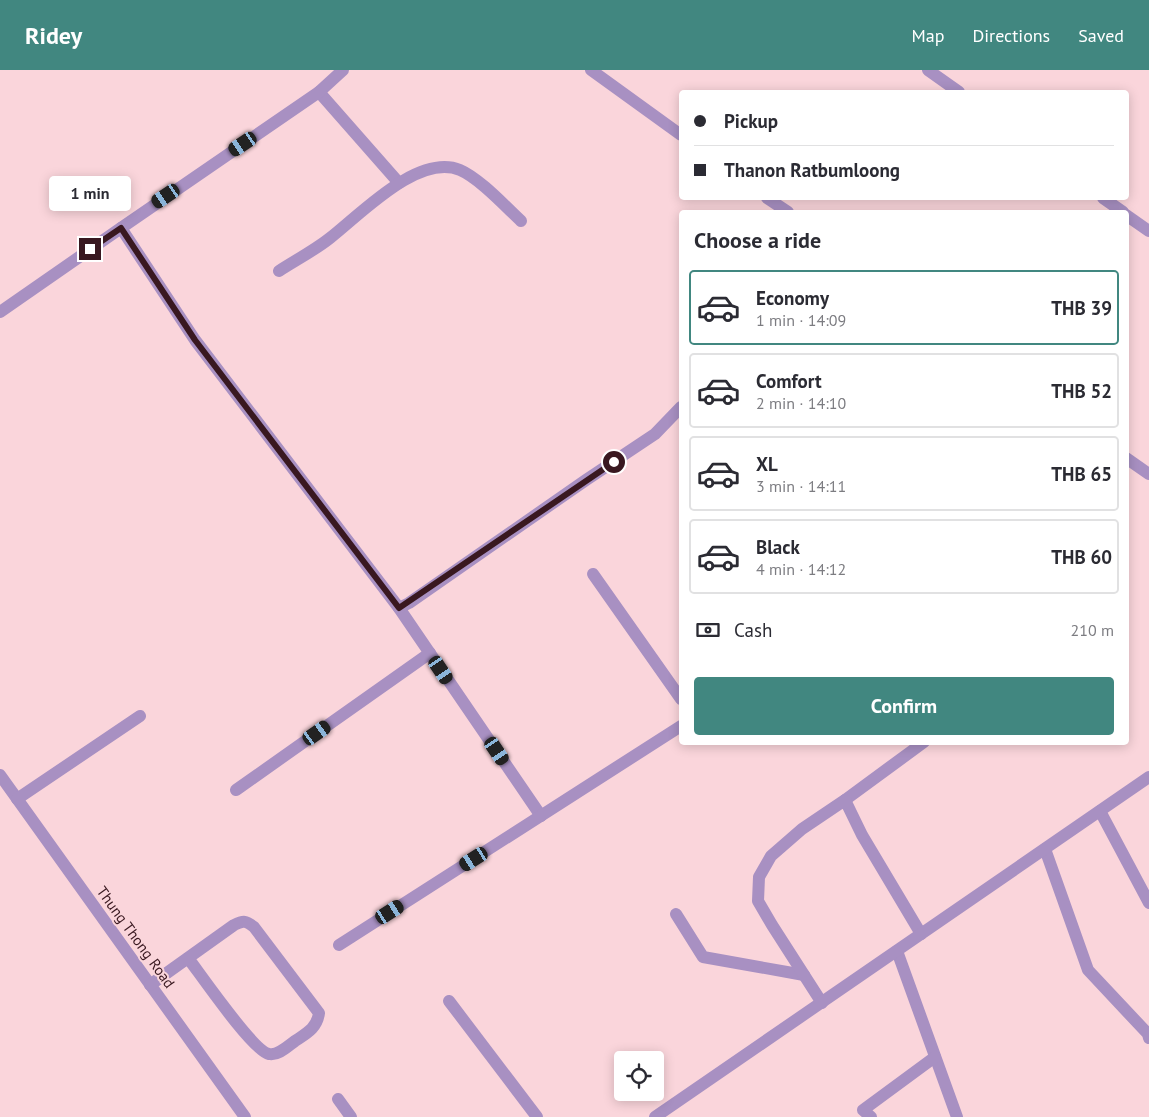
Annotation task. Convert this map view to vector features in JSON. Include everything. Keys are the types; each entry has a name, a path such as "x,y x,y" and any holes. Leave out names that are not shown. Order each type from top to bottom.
{"street":[{"path":"0,312 319,92 343,70"},
{"path":"591,70 679,134"},
{"path":"928,70 956,90"},
{"path":"319,92 399,183"},
{"path":"280,272 329,239 399,183 424,170 446,166 460,170 478,182 521,221"},
{"path":"770,200 785,210"},
{"path":"1106,200 1120,210"},
{"path":"1129,217 1149,231"},
{"path":"121,228 195,340 399,608 541,816"},
{"path":"399,608 655,434 679,408"},
{"path":"1129,460 1149,474"},
{"path":"592,574 679,696"},
{"path":"236,790 430,653"},
{"path":"17,799 140,716"},
{"path":"339,945 679,727"},
{"path":"822,1003 758,901 759,877 771,856 802,829 846,800 920,745"},
{"name":"Thung Thong Road","path":"0,775 245,1117"},
{"path":"655,1117 1149,777"},
{"path":"846,800 862,835 921,934"},
{"path":"1100,812 1149,903"},
{"path":"1045,849 1088,970 1148,1034 1149,1038"},
{"path":"676,914 703,957 804,976"},
{"path":"150,985 234,925 242,922 254,927 319,1013 318,1022 306,1033 275,1054 261,1051 242,1030 188,958"},
{"path":"897,951 957,1117"},
{"path":"449,1001 537,1117"},
{"path":"870,1117 863,1110 935,1057"},
{"path":"338,1099 351,1117"}],"route":[{"path":"90,249 121,228 195,340 399,608 614,462"}]}
